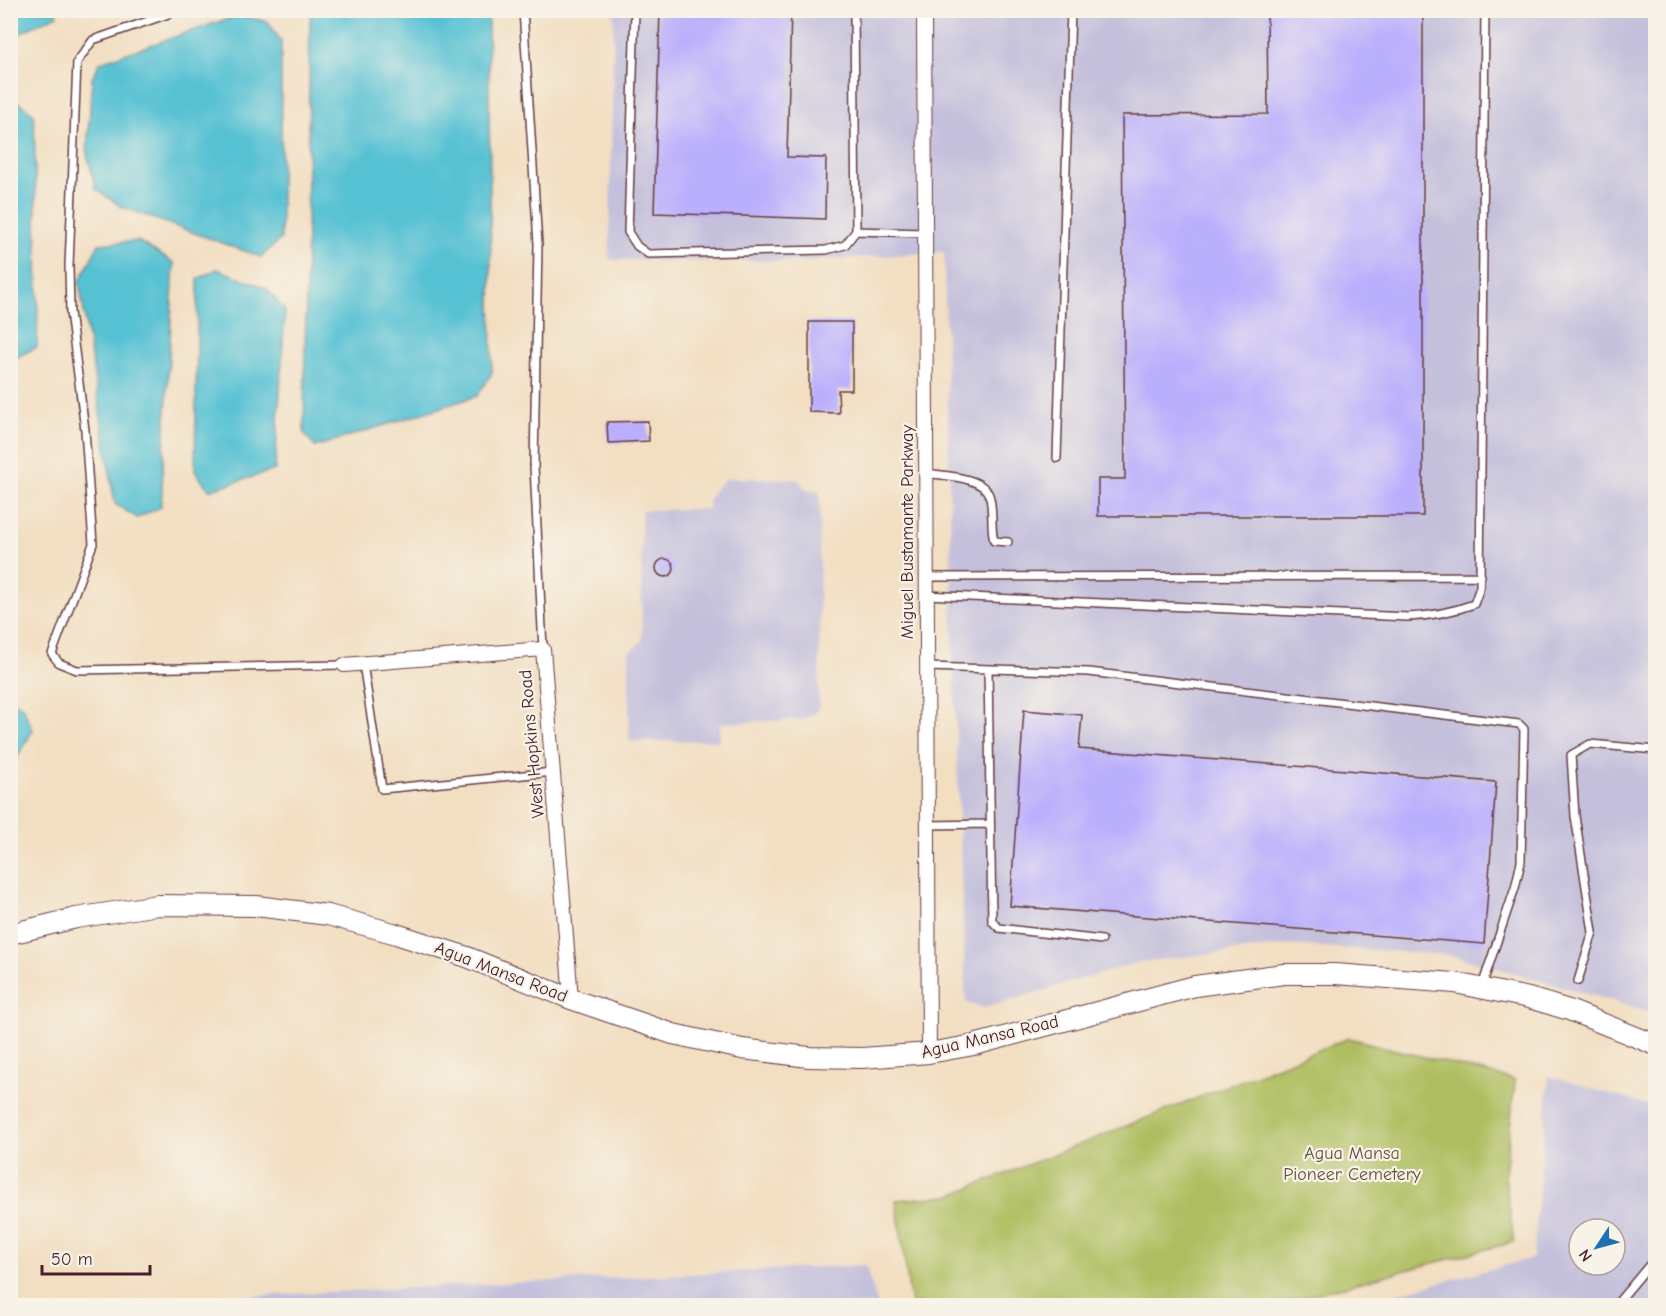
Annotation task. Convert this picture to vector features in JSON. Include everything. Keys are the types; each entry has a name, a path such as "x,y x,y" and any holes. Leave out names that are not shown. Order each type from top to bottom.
{"main road":[{"name":"Agua Mansa Road","path":"10,934 87,916 158,905 226,905 328,915 467,957 571,999 673,1034 742,1049 809,1057 862,1058 929,1053 974,1045 1195,986 1284,974 1335,974 1455,983 1529,998 1569,1010 1656,1045"}],"street":[{"name":"Miguel Bustamante Parkway","path":"924,10 926,825 929,1053"},
{"name":"West Hopkins Road","path":"344,665 543,649 571,999"}],"lane":[{"path":"180,10 93,40 77,62 69,289 85,430 93,544 52,654 58,663 76,670 344,665"},
{"path":"523,10 538,244 534,466 543,649"},
{"path":"635,10 628,232 637,246 648,254 826,250 844,245 856,231 854,10"},
{"path":"1058,458 1071,10"},
{"path":"926,595 1396,616 1428,616 1474,604 1481,576 1485,10"},
{"path":"856,231 924,233"},
{"path":"925,473 966,479 982,485 989,494 991,530 994,541 1008,542"},
{"path":"926,577 1481,576"},
{"path":"363,663 382,789 553,772"},
{"path":"926,667 1089,672 1519,724 1524,729 1521,862 1515,888 1481,988"},
{"path":"988,669 992,921 999,928 1102,940"},
{"path":"1578,981 1593,932 1575,816 1571,755 1590,744 1656,750"},
{"path":"926,825 990,824"},
{"path":"1615,1305 1656,1257"}],"shaded area":[{"path":"614,11 1655,11 1655,1013 1450,955 1288,945 1140,962 985,1008 966,1003 953,650 944,252 804,261 609,260"},
{"path":"726,478 795,479 807,491 820,491 819,706 815,713 803,720 720,723 719,741 629,741 629,652 642,641 641,510 708,509 708,502 713,491"},
{"path":"1549,1076 1655,1107 1655,1305 1350,1306 1533,1258"},
{"path":"865,1265 878,1305 133,1305 133,1302"}],"green space":[{"name":"Agua Mansa Pioneer Cemetery","path":"1349,1038 1515,1080 1505,1176 1514,1242 1273,1305 911,1305 896,1200 949,1196"}],"water":[{"path":"313,10 488,11 492,373 477,396 315,447 304,433 310,19"},
{"path":"10,11 57,11 57,15 11,37"},
{"path":"239,15 268,22 281,41 281,239 261,257 122,207 96,189 87,154 92,78 100,62"},
{"path":"10,96 34,114 38,300 37,347 11,360"},
{"path":"138,241 174,263 161,507 137,518 115,504 79,282 99,244"},
{"path":"217,269 266,288 285,311 275,470 209,490 195,471 198,279"},
{"path":"11,701 22,706 33,730 11,768"}],"building":[{"path":"660,10 791,10 787,157 826,158 825,219 654,213"},
{"path":"1267,10 1423,10 1423,516 1098,516 1098,479 1125,479 1122,115 1268,114"},
{"path":"809,322 852,322 852,390 838,390 839,413 809,412"},
{"path":"648,421 649,441 608,443 607,422"},
{"path":"665,559 673,564 674,568 669,576 665,577 657,572 656,568 661,560"},
{"path":"1024,710 1082,715 1079,749 1496,782 1484,944 1010,906"}]}
